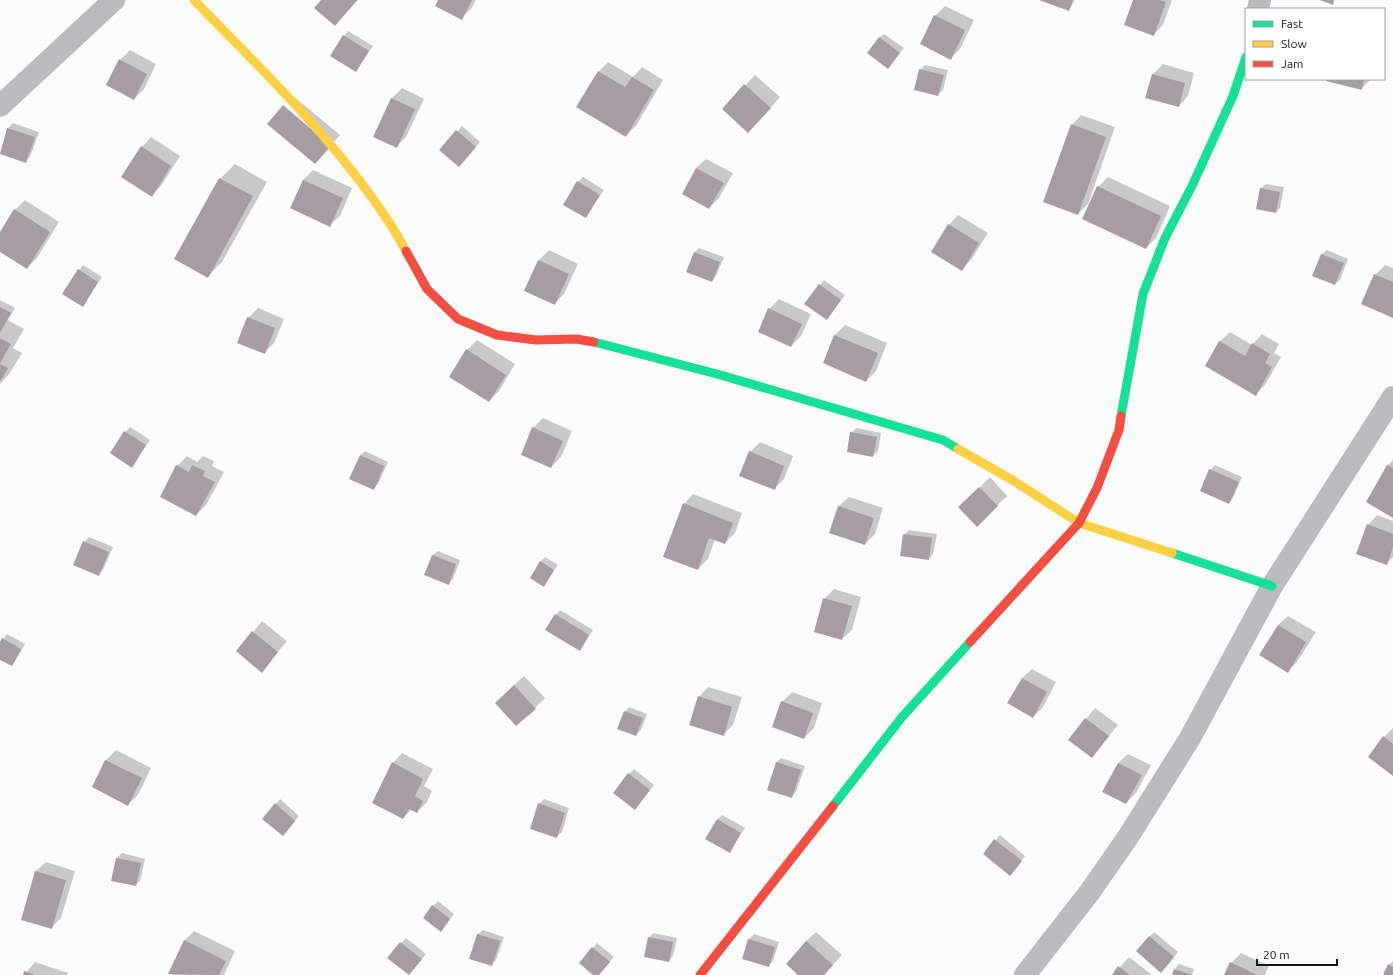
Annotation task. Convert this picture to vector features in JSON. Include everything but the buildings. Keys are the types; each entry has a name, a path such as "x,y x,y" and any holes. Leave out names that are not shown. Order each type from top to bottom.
{"street":[{"path":"0,106 114,0"},
{"path":"194,0 304,113 350,168 396,231 427,289 458,319 497,335 536,340 576,340 617,347 717,374 943,440 1014,481 1079,523 1272,586"},
{"path":"700,975 902,718 1079,523 1097,488 1119,430 1143,294 1165,238 1192,186 1233,96 1245,60"},
{"path":"1025,975 1089,893 1132,831 1190,738 1272,586 1393,397"}],"traffic: fast":[{"path":"1121,416 1143,294 1165,238 1192,186 1233,96 1245,60"},
{"path":"594,342 717,374 943,440 958,449"},
{"path":"1172,553 1272,586"},
{"path":"833,806 902,717 970,642"}],"traffic: slow":[{"path":"194,0 328,141 373,199 393,228 406,251"},
{"path":"958,449 1014,481 1079,523 1172,553"}],"traffic: jam":[{"path":"406,251 427,289 458,319 497,335 536,340 576,339 594,342"},
{"path":"970,642 1079,523 1097,488 1119,430 1121,416"},
{"path":"700,975 833,806"}]}
